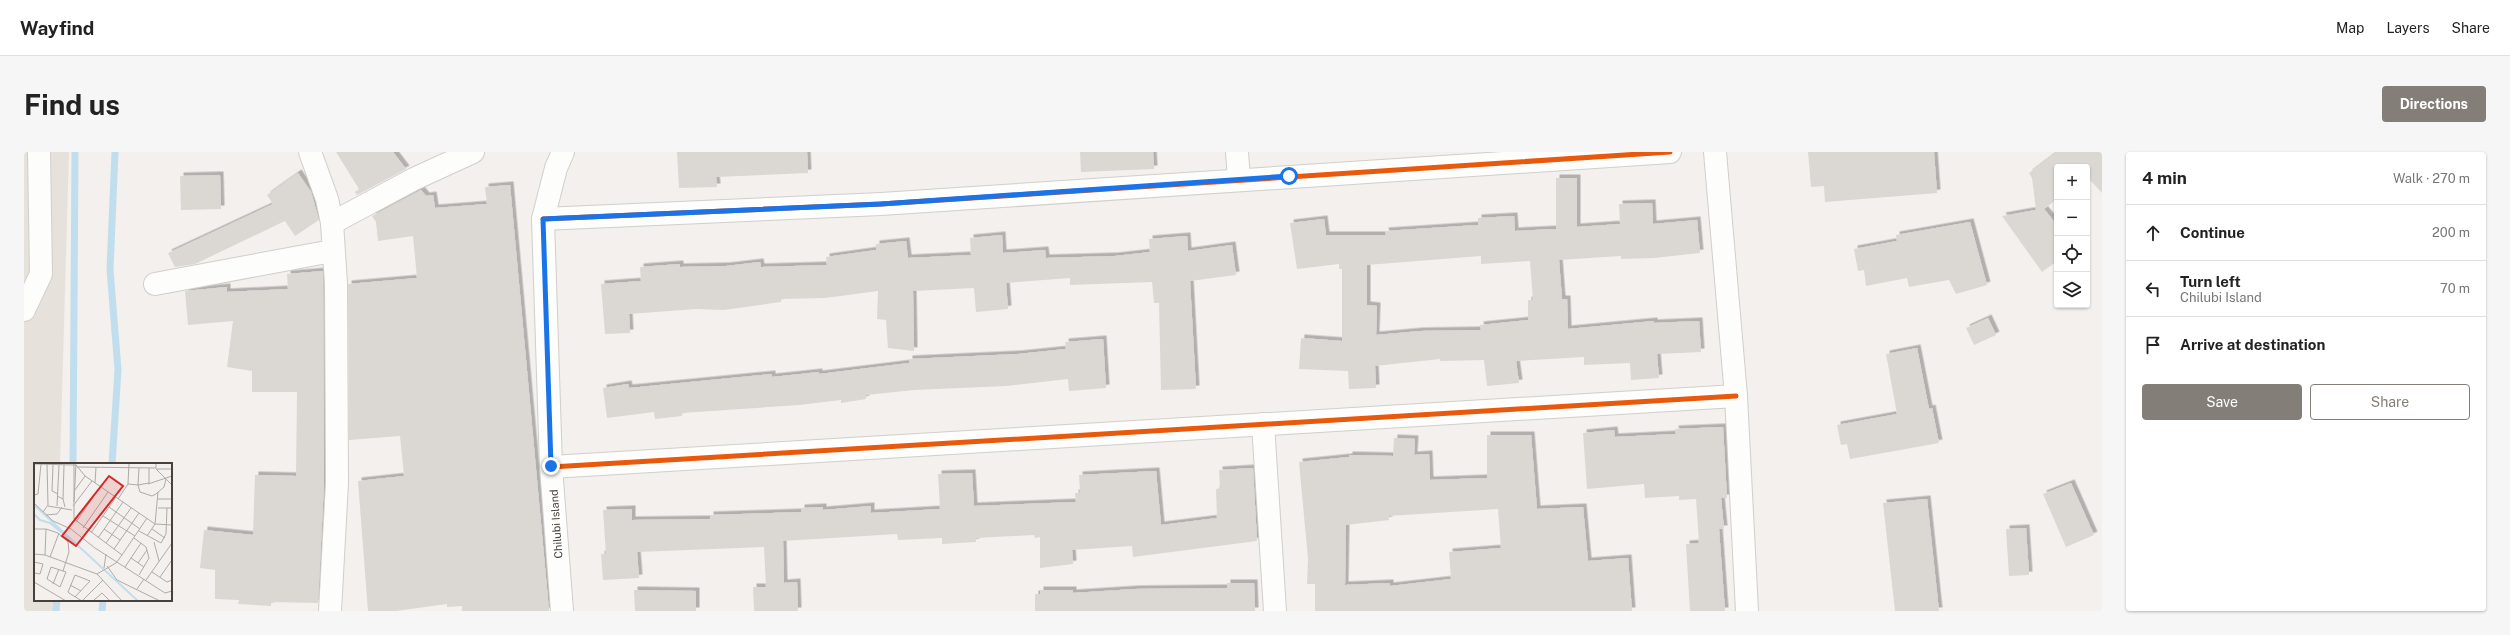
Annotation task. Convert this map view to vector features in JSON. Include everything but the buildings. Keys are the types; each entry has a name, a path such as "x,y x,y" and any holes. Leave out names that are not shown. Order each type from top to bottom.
{"street":[{"path":"24,310 41,274 39,152"},
{"path":"310,152 327,199 332,223 332,251 336,283 337,483 330,611"},
{"path":"332,223 414,179 473,152"},
{"name":"Chilubi Island","path":"562,611 551,466 543,219 556,168 563,152"},
{"path":"1237,152 1239,180"},
{"path":"543,219 881,204 1670,152"},
{"path":"1714,152 1736,396 1747,611"},
{"path":"155,284 332,251"},
{"path":"551,466 1736,396"},
{"path":"1263,424 1275,611"}],"shaded area":[{"path":"24,152 69,152 60,463 34,463 34,601 54,601 54,611 24,611"}],"waterway":[{"path":"73,463 75,152"},
{"path":"112,463 118,370 110,269 115,152"},
{"path":"56,611 57,601"},
{"path":"102,611 103,601"}],"cycle path":[{"path":"543,219 881,204 1670,152"},
{"path":"551,467 1736,396"}],"route":[{"path":"551,466 543,219 881,204 1289,176"}]}
